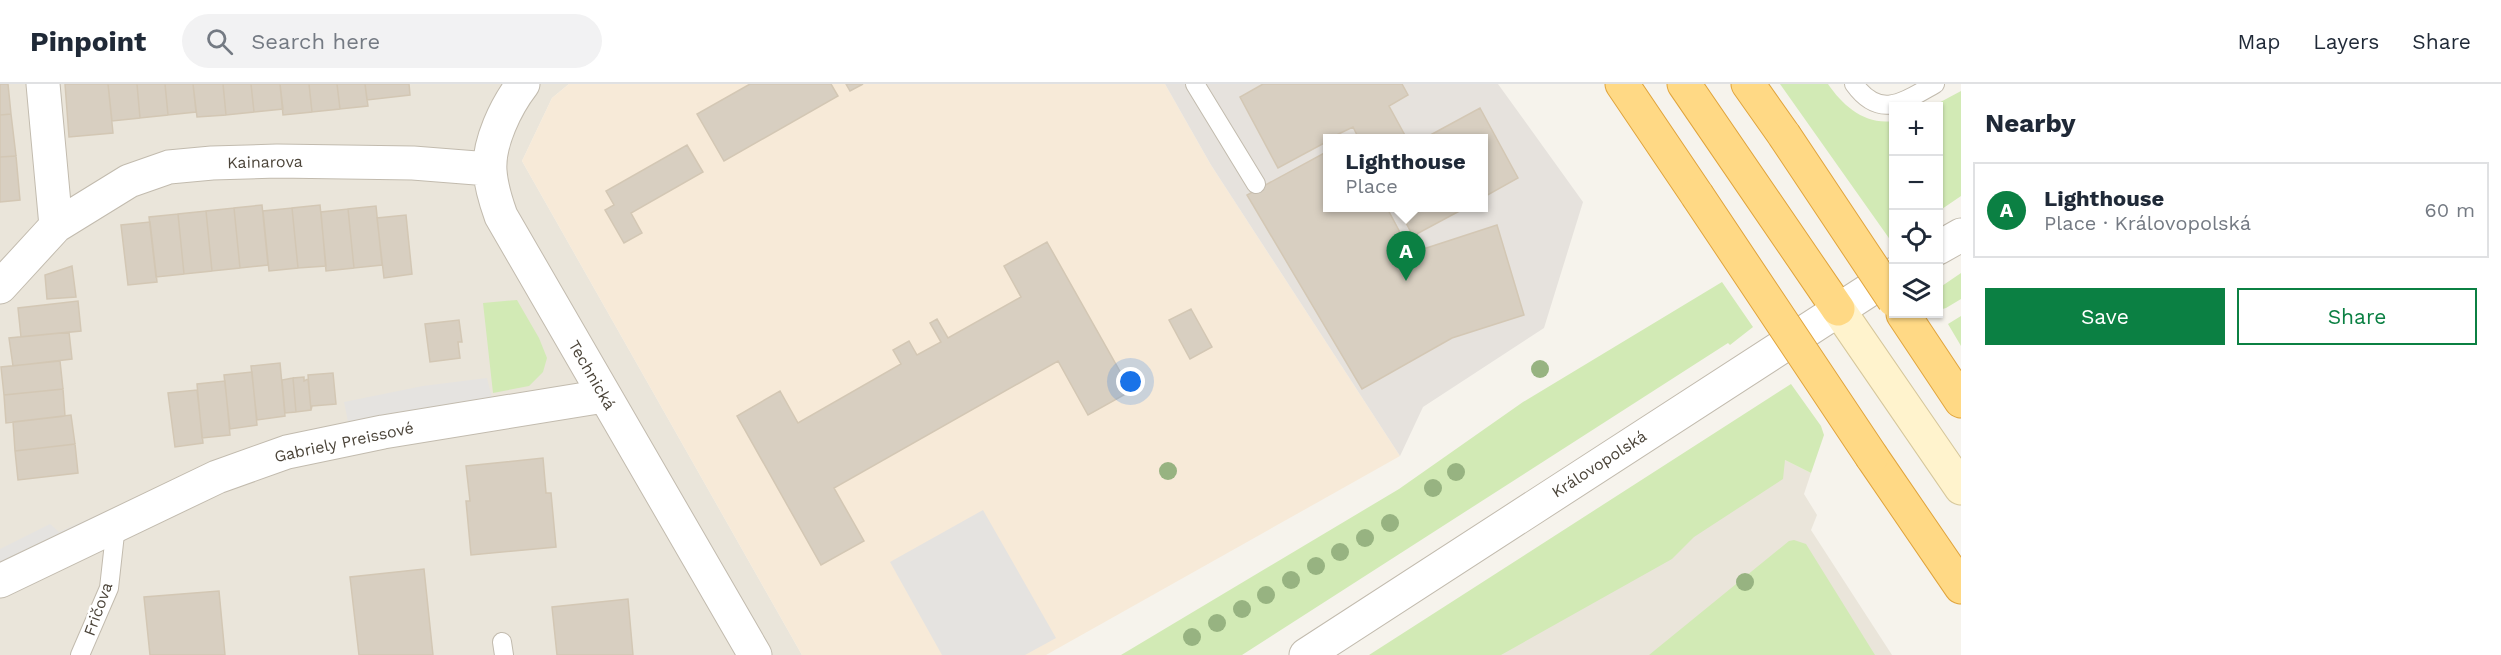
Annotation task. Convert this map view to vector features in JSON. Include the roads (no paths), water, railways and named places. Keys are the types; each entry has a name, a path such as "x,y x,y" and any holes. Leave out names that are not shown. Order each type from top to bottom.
{"highway":[{"path":"1622,84 1961,587"},
{"path":"1684,84 1838,309"},
{"path":"1748,84 1889,294"},
{"path":"1906,318 1959,398"}],"main road":[{"path":"1838,309 1961,488"}],"street":[{"path":"44,84 56,226"},
{"name":"Technická","path":"523,84 498,125 489,169 501,216 755,655"},
{"name":"Kainarova","path":"0,287 56,226 129,181 169,167 277,161 413,163 489,169"},
{"path":"1943,245 1961,235"},
{"name":"Královopolská","path":"1306,655 1889,277"},
{"name":"Gabriely Preissové","path":"0,581 217,477 287,452 383,432 604,396"}],"lane":[{"path":"1195,84 1256,184"},
{"path":"1854,84 1864,98 1880,106 1902,103 1935,84"},
{"name":"Fričova","path":"80,655 109,588 116,525"}],"place":[{"name":"Lighthouse","path":"1406,281"}]}
